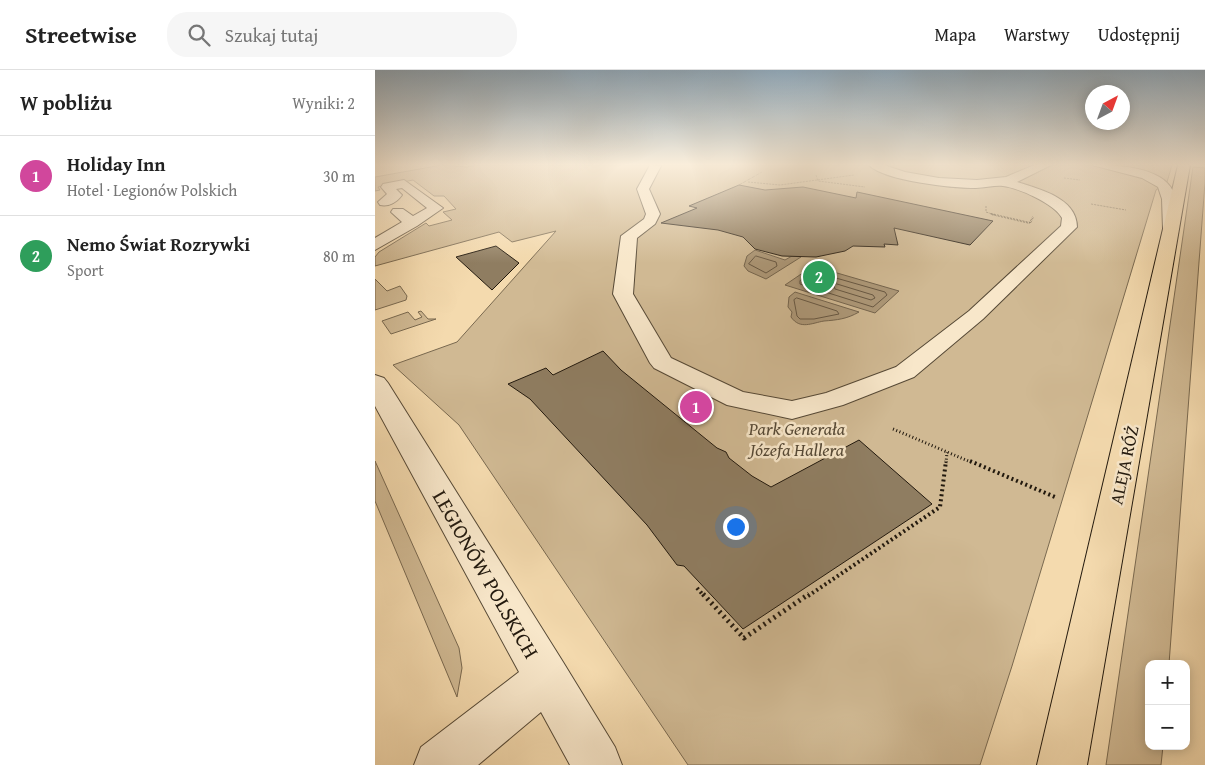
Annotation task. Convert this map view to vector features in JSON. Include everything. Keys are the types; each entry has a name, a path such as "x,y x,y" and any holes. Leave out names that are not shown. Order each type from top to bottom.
{"main road":[{"name":"ALEJA RÓŻ","path":"1061,762 1177,197"}],"street":[{"path":"375,245 437,208 422,197"},
{"path":"646,197 653,214 650,221 629,236 623,294 662,363 736,399 793,410 834,400 905,372 976,315 1069,227 1071,222 1069,215 1063,208 1044,197"},
{"path":"1167,197 1171,229"},
{"path":"380,202 412,223"},
{"name":"LEGIONÓW POLSKICH","path":"375,383 597,765"},
{"path":"439,765 547,678"}],"path":[{"path":"988,200 986,212 1003,218 1030,223"},
{"path":"893,429 1055,497"},
{"path":"697,588 743,638 940,507 947,452"}],"green space":[{"name":"Park Generała Józefa Hallera","path":"445,197 1154,197 1012,666 980,765 688,765 459,425 393,365 457,342 556,231 512,242 499,232 375,266 375,257 379,252 426,223 429,226 452,220 443,212 456,209"},
{"path":"1189,197 1204,197 1169,660 1145,660 1145,750 1163,750 1161,765 1106,765"},
{"path":"375,279 387,291 400,286 407,296 406,300 375,310"},
{"path":"421,311 428,319 436,319 391,334 382,321 408,312 415,320 422,317 418,312"},
{"path":"375,461 459,648 462,668 457,697 375,501"}],"water":[{"path":"755,250 785,260 792,256 801,257 766,279 748,271 744,266 747,256"},
{"path":"813,266 899,291 875,313 785,285"},
{"path":"795,292 859,312 838,320 802,325 791,317 792,312 788,307 789,297"}],"building":[{"path":"709,197 882,197 993,221 970,245 894,228 898,245 884,244 885,247 853,246 845,251 816,257 782,256 755,249 743,237 718,230 661,223 697,208 689,206"},
{"path":"496,246 519,263 492,290 456,257"},
{"path":"603,351 621,370 717,448 726,452 729,458 752,476 771,487 859,440 932,504 743,629 684,566 677,565 647,525 530,399 508,384 546,368 553,375"}],"place":[{"name":"Nemo Świat Rozrywki","path":"819,277"},
{"name":"Holiday Inn","path":"696,407"}]}
